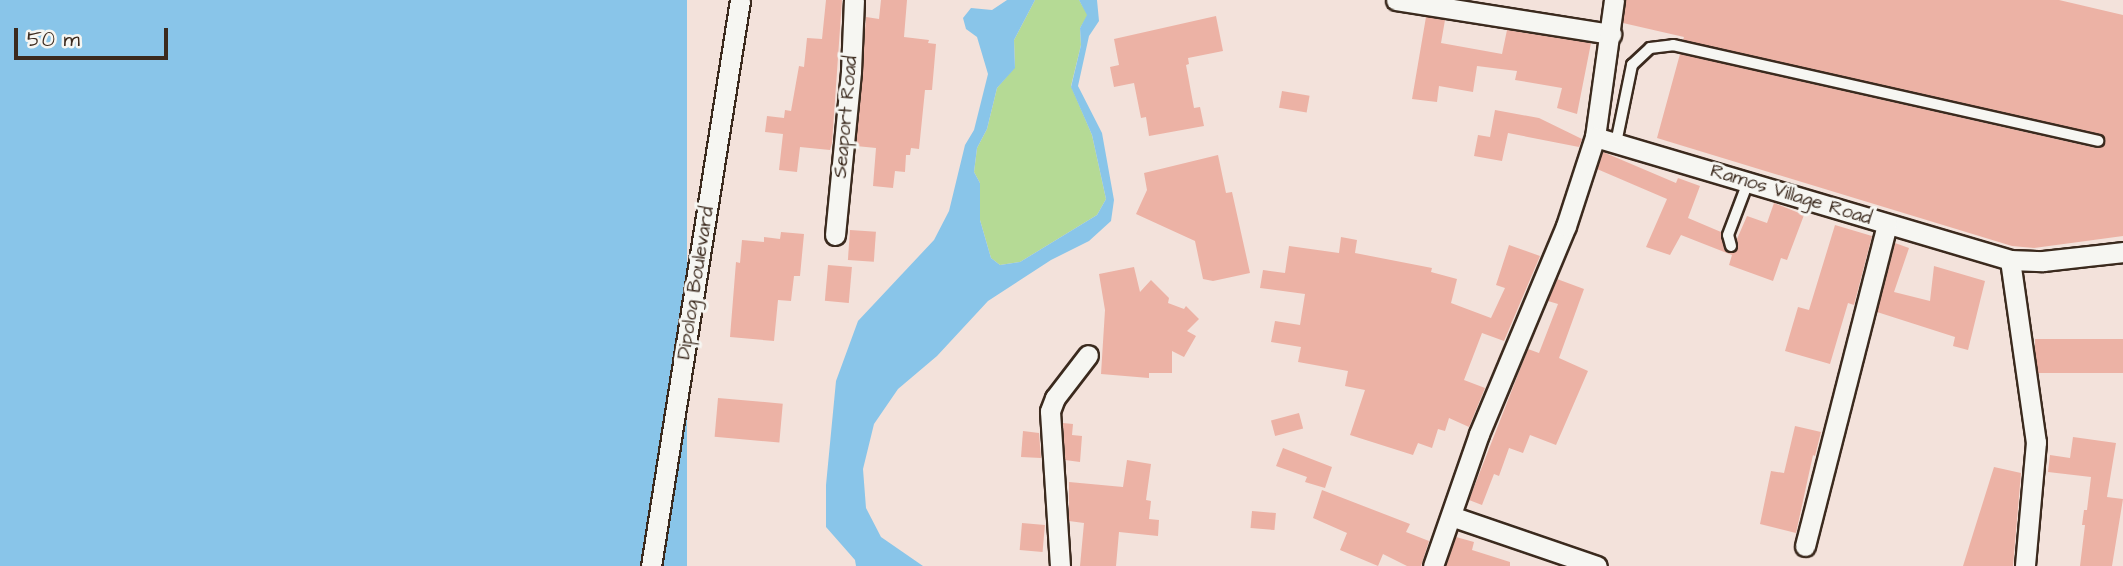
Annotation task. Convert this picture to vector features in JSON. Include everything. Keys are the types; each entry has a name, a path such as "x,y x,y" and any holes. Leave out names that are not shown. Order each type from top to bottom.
{"street":[{"name":"Dipolog Boulevard","path":"651,566 740,0"},
{"name":"Seaport Road","path":"835,235 851,71 854,0"},
{"path":"1396,0 1611,34"},
{"path":"1433,566 1479,435 1566,226 1595,137 1614,0"},
{"name":"Ramos Village Road","path":"1595,137 2010,261 2043,261 2123,252"},
{"path":"1805,546 1887,225"},
{"path":"2010,261 2035,430 2025,566"},
{"path":"1060,566 1050,411 1055,398 1088,355"},
{"path":"1451,516 1597,566"}],"lane":[{"path":"1616,143 1632,65 1650,48 1673,45 2098,142"},
{"path":"1731,246 1728,235 1748,183"}],"green space":[{"path":"1035,0 1079,0 1088,15 1080,28 1081,45 1071,86 1092,135 1106,199 1097,215 1020,262 1000,265 991,258 980,220 980,183 974,172 977,148 987,129 997,88 1015,67 1014,40"}],"water":[{"path":"0,0 687,0 687,566 0,566"},
{"path":"1007,0 1035,0 1014,40 1015,68 997,88 987,129 977,148 974,172 980,183 980,220 991,258 1000,265 1020,262 1097,215 1106,199 1092,135 1071,87 1081,45 1080,28 1087,15 1079,0 1097,0 1099,21 1089,36 1078,86 1102,133 1114,200 1111,221 1089,241 1051,260 988,301 937,356 898,389 874,424 863,469 866,508 881,537 923,566 856,566 855,560 826,527 826,485 836,381 858,321 934,240 949,211 965,145 974,130 988,74 977,37 966,29 963,18 971,8 992,10"}],"building":[{"path":"826,0 842,0 832,143 830,150 800,147 797,172 779,170 783,134 765,132 767,116 784,118 785,110 791,111 799,66 804,67 807,38 822,39"},
{"path":"881,0 907,0 904,37 929,40 928,43 936,44 932,90 925,90 919,149 911,148 910,155 906,155 905,172 895,171 893,188 873,186 876,148 856,146 866,17 879,19"},
{"path":"1626,0 2059,0 2123,15 2123,236 2034,248 2012,246 1657,138 1680,54 2096,148 2105,142 2100,134 1683,40 1684,37 1623,23"},
{"path":"1216,16 1223,51 1188,58 1189,64 1186,65 1194,108 1200,107 1204,126 1149,136 1146,117 1141,118 1134,83 1114,87 1110,67 1119,65 1114,39"},
{"path":"1426,17 1445,20 1441,43 1502,54 1507,30 1591,43 1577,114 1557,108 1562,88 1515,80 1517,71 1477,66 1473,92 1439,86 1437,102 1412,99"},
{"path":"1282,91 1310,96 1307,113 1279,108"},
{"path":"1495,110 1539,118 1582,139 1579,147 1508,133 1502,161 1474,156 1478,135 1490,137"},
{"path":"1603,152 1676,183 1678,178 1700,186 1688,218 1721,232 1724,248 1728,253 1738,249 1737,239 1747,216 1767,223 1774,203 1804,215 1787,260 1781,258 1773,281 1729,265 1732,255 1681,235 1670,255 1646,247 1667,199 1597,169"},
{"path":"1218,155 1226,193 1232,192 1250,273 1213,281 1203,279 1195,241 1136,214 1147,190 1144,173"},
{"path":"1835,225 1872,236 1854,305 1848,303 1830,364 1785,351 1798,307 1809,310"},
{"path":"850,230 876,232 874,262 848,260"},
{"path":"781,232 804,234 800,276 794,276 791,301 778,300 774,341 730,337 736,262 740,263 742,240 764,242 764,237 780,239"},
{"path":"1341,237 1357,240 1355,253 1432,268 1431,272 1457,279 1451,303 1491,318 1505,288 1496,285 1509,245 1540,256 1504,341 1482,333 1464,380 1485,388 1469,427 1449,418 1445,431 1438,429 1432,448 1418,443 1413,455 1350,435 1365,390 1345,386 1348,371 1298,362 1301,347 1271,342 1275,321 1300,325 1305,294 1260,288 1263,270 1285,273 1289,246 1339,253"},
{"path":"1895,243 1909,248 1894,292 1930,301 1934,266 1985,281 1968,350 1953,346 1955,337 1877,312"},
{"path":"828,265 852,267 849,303 825,301"},
{"path":"1134,267 1140,292 1151,280 1169,298 1168,303 1184,309 1186,306 1199,319 1187,331 1196,336 1184,357 1172,351 1172,373 1149,373 1149,378 1101,374 1105,310 1099,274"},
{"path":"1557,279 1584,289 1559,358 1588,371 1556,445 1530,435 1523,453 1509,448 1499,476 1494,474 1482,505 1469,500 1528,349 1539,353 1558,304 1548,301"},
{"path":"2035,339 2123,339 2123,373 2035,373"},
{"path":"718,398 783,404 779,443 715,437"},
{"path":"1299,413 1303,428 1275,436 1271,421"},
{"path":"1063,423 1073,424 1072,435 1082,436 1080,462 1065,460"},
{"path":"1795,426 1821,432 1815,456 1813,455 1796,533 1760,524 1771,471 1784,473"},
{"path":"1023,431 1039,433 1041,458 1021,457"},
{"path":"2073,437 2116,443 2107,497 2123,499 2112,566 2080,566 2085,525 2082,525 2084,510 2087,510 2091,477 2048,472 2050,455 2070,458"},
{"path":"1283,448 1332,467 1325,488 1305,482 1307,477 1276,466"},
{"path":"1127,460 1151,464 1146,500 1151,501 1149,519 1159,520 1158,536 1119,532 1116,566 1080,566 1084,523 1069,521 1069,482 1123,487"},
{"path":"1994,467 2021,473 2013,566 1963,566"},
{"path":"1322,490 1410,524 1406,532 1429,541 1421,566 1407,566 1383,554 1378,566 1340,550 1347,533 1313,518"},
{"path":"1252,511 1276,513 1274,530 1251,528"},
{"path":"1022,523 1045,525 1043,552 1020,550"},
{"path":"1456,537 1474,542 1472,550 1510,562 1510,566 1446,566"}]}
